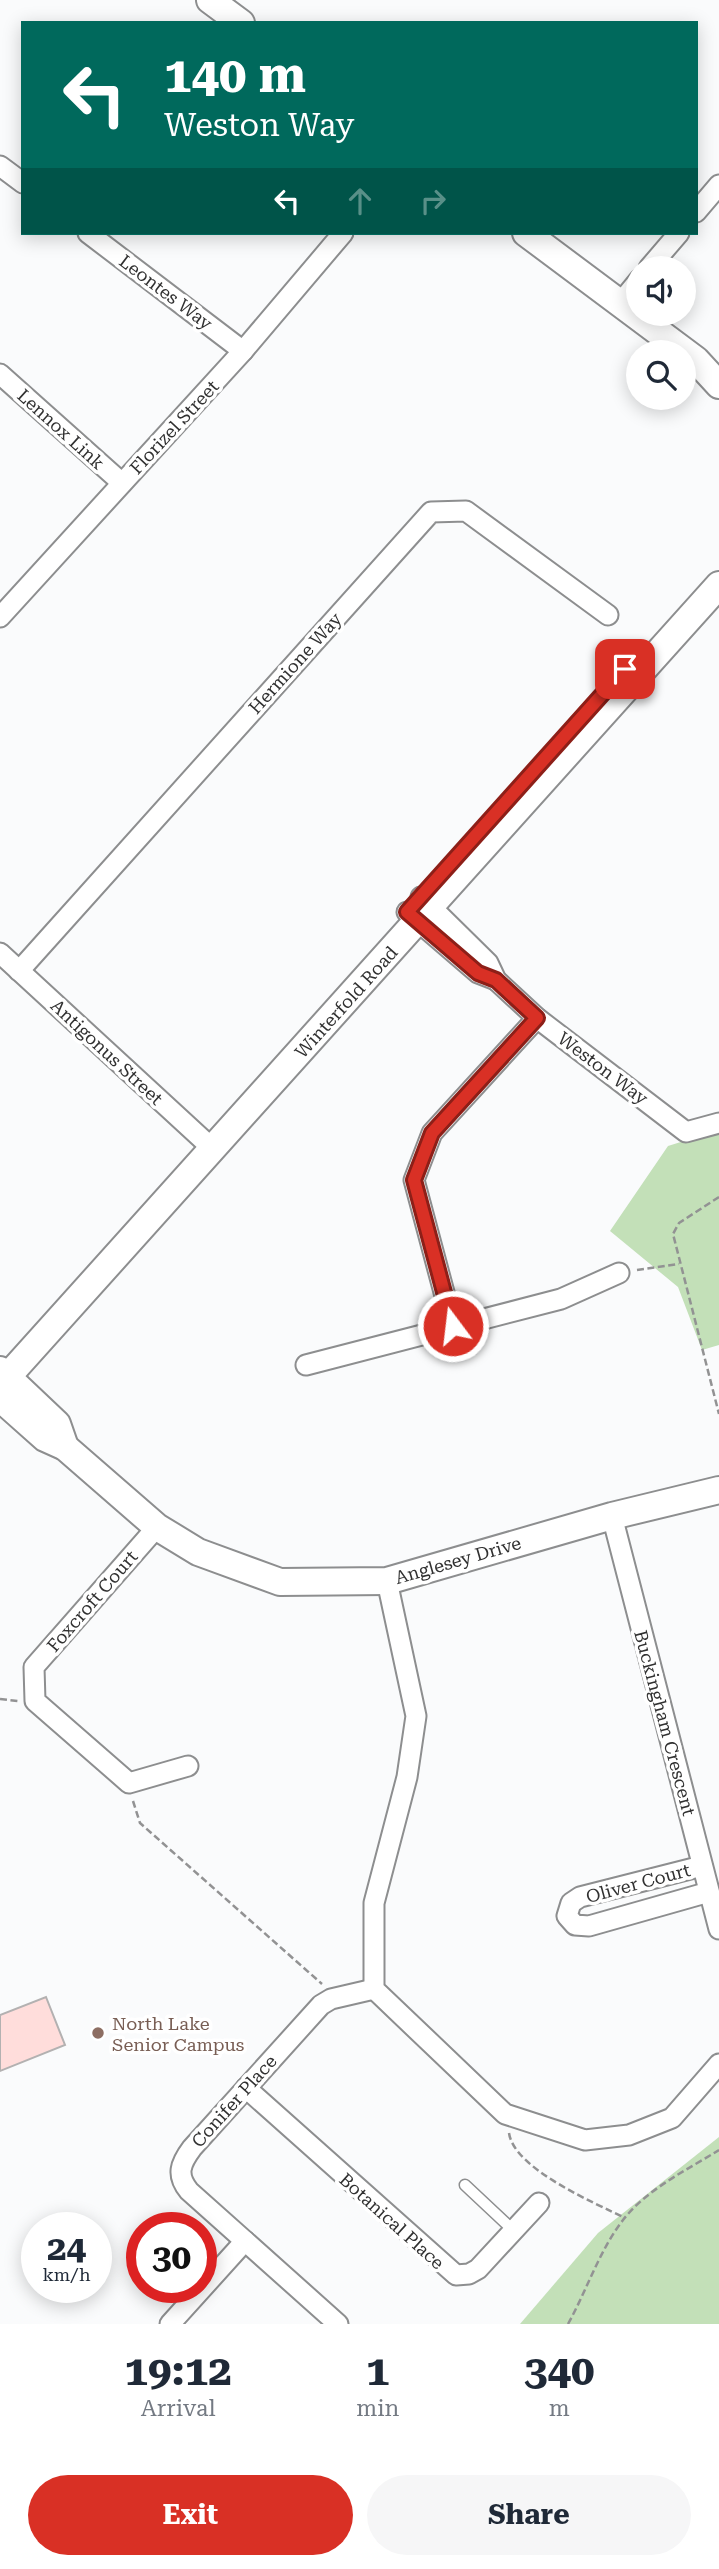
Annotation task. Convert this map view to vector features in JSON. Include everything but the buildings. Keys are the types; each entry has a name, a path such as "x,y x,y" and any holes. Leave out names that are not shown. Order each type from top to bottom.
{"main road":[{"path":"210,0 238,21"},
{"path":"529,235 707,363 719,385"},
{"name":"Winterfold Road","path":"2,1378 419,909 719,565"},
{"name":"Winterfold Road","path":"419,909 719,585"},
{"name":"Anglesey Drive","path":"2,1378 57,1424 65,1447 157,1527 198,1552 280,1583 387,1581 612,1516 719,1490"}],"street":[{"path":"0,166 21,182"},
{"path":"698,210 719,186"},
{"name":"Leontes Way","path":"91,235 243,352"},
{"name":"Florizel Street","path":"0,617 243,352 341,235"},
{"path":"659,256 677,235"},
{"path":"621,302 626,296"},
{"name":"Lennox Link","path":"0,374 122,483"},
{"name":"Hermione Way","path":"19,971 431,512 466,511 608,615"},
{"name":"Weston Way","path":"419,909 488,962 496,980 537,1018 686,1132 719,1123"},
{"name":"Antigonus Street","path":"0,953 208,1145"},
{"path":"453,1326 414,1180 432,1133 537,1018"},
{"path":"306,1364 561,1299 619,1273"},
{"name":"Buckingham Crescent","path":"612,1516 719,1929"},
{"name":"Foxcroft Court","path":"128,1783 35,1701 34,1667 157,1527"},
{"path":"387,1581 416,1716 407,1777 374,1903 374,1989 505,2114 585,2140 629,2135 672,2118 719,2064"},
{"path":"128,1783 188,1766"},
{"name":"Oliver Court","path":"702,1866 580,1897 571,1903 568,1916 575,1925 589,1926 709,1892"},
{"name":"Conifer Place","path":"338,2324 189,2191 180,2178 180,2168 192,2148 321,2005 331,1999 374,1989"},
{"name":"Botanical Place","path":"246,2088 449,2273 469,2274 538,2203"},
{"path":"177,2321 245,2241"}],"lane":[{"path":"465,2185 513,2230"}],"path":[{"path":"719,1197 678,1223 673,1234 719,1414"},
{"path":"619,1273 679,1264"},
{"path":"128,1783 140,1823 330,1991"},
{"path":"511,2116 509,2138 517,2152 558,2183 625,2218"},
{"path":"568,2324 599,2258 625,2218 665,2183 719,2150"}],"green space":[{"path":"719,1130 719,1345 702,1350 678,1287 610,1231 668,1146"},
{"path":"719,2137 719,2324 520,2324 598,2233"}],"place":[{"name":"North Lake Senior Campus","path":"98,2033"}],"route":[{"path":"453,1326 414,1180 432,1133 537,1018 496,980 478,973 407,912 625,669"}]}
